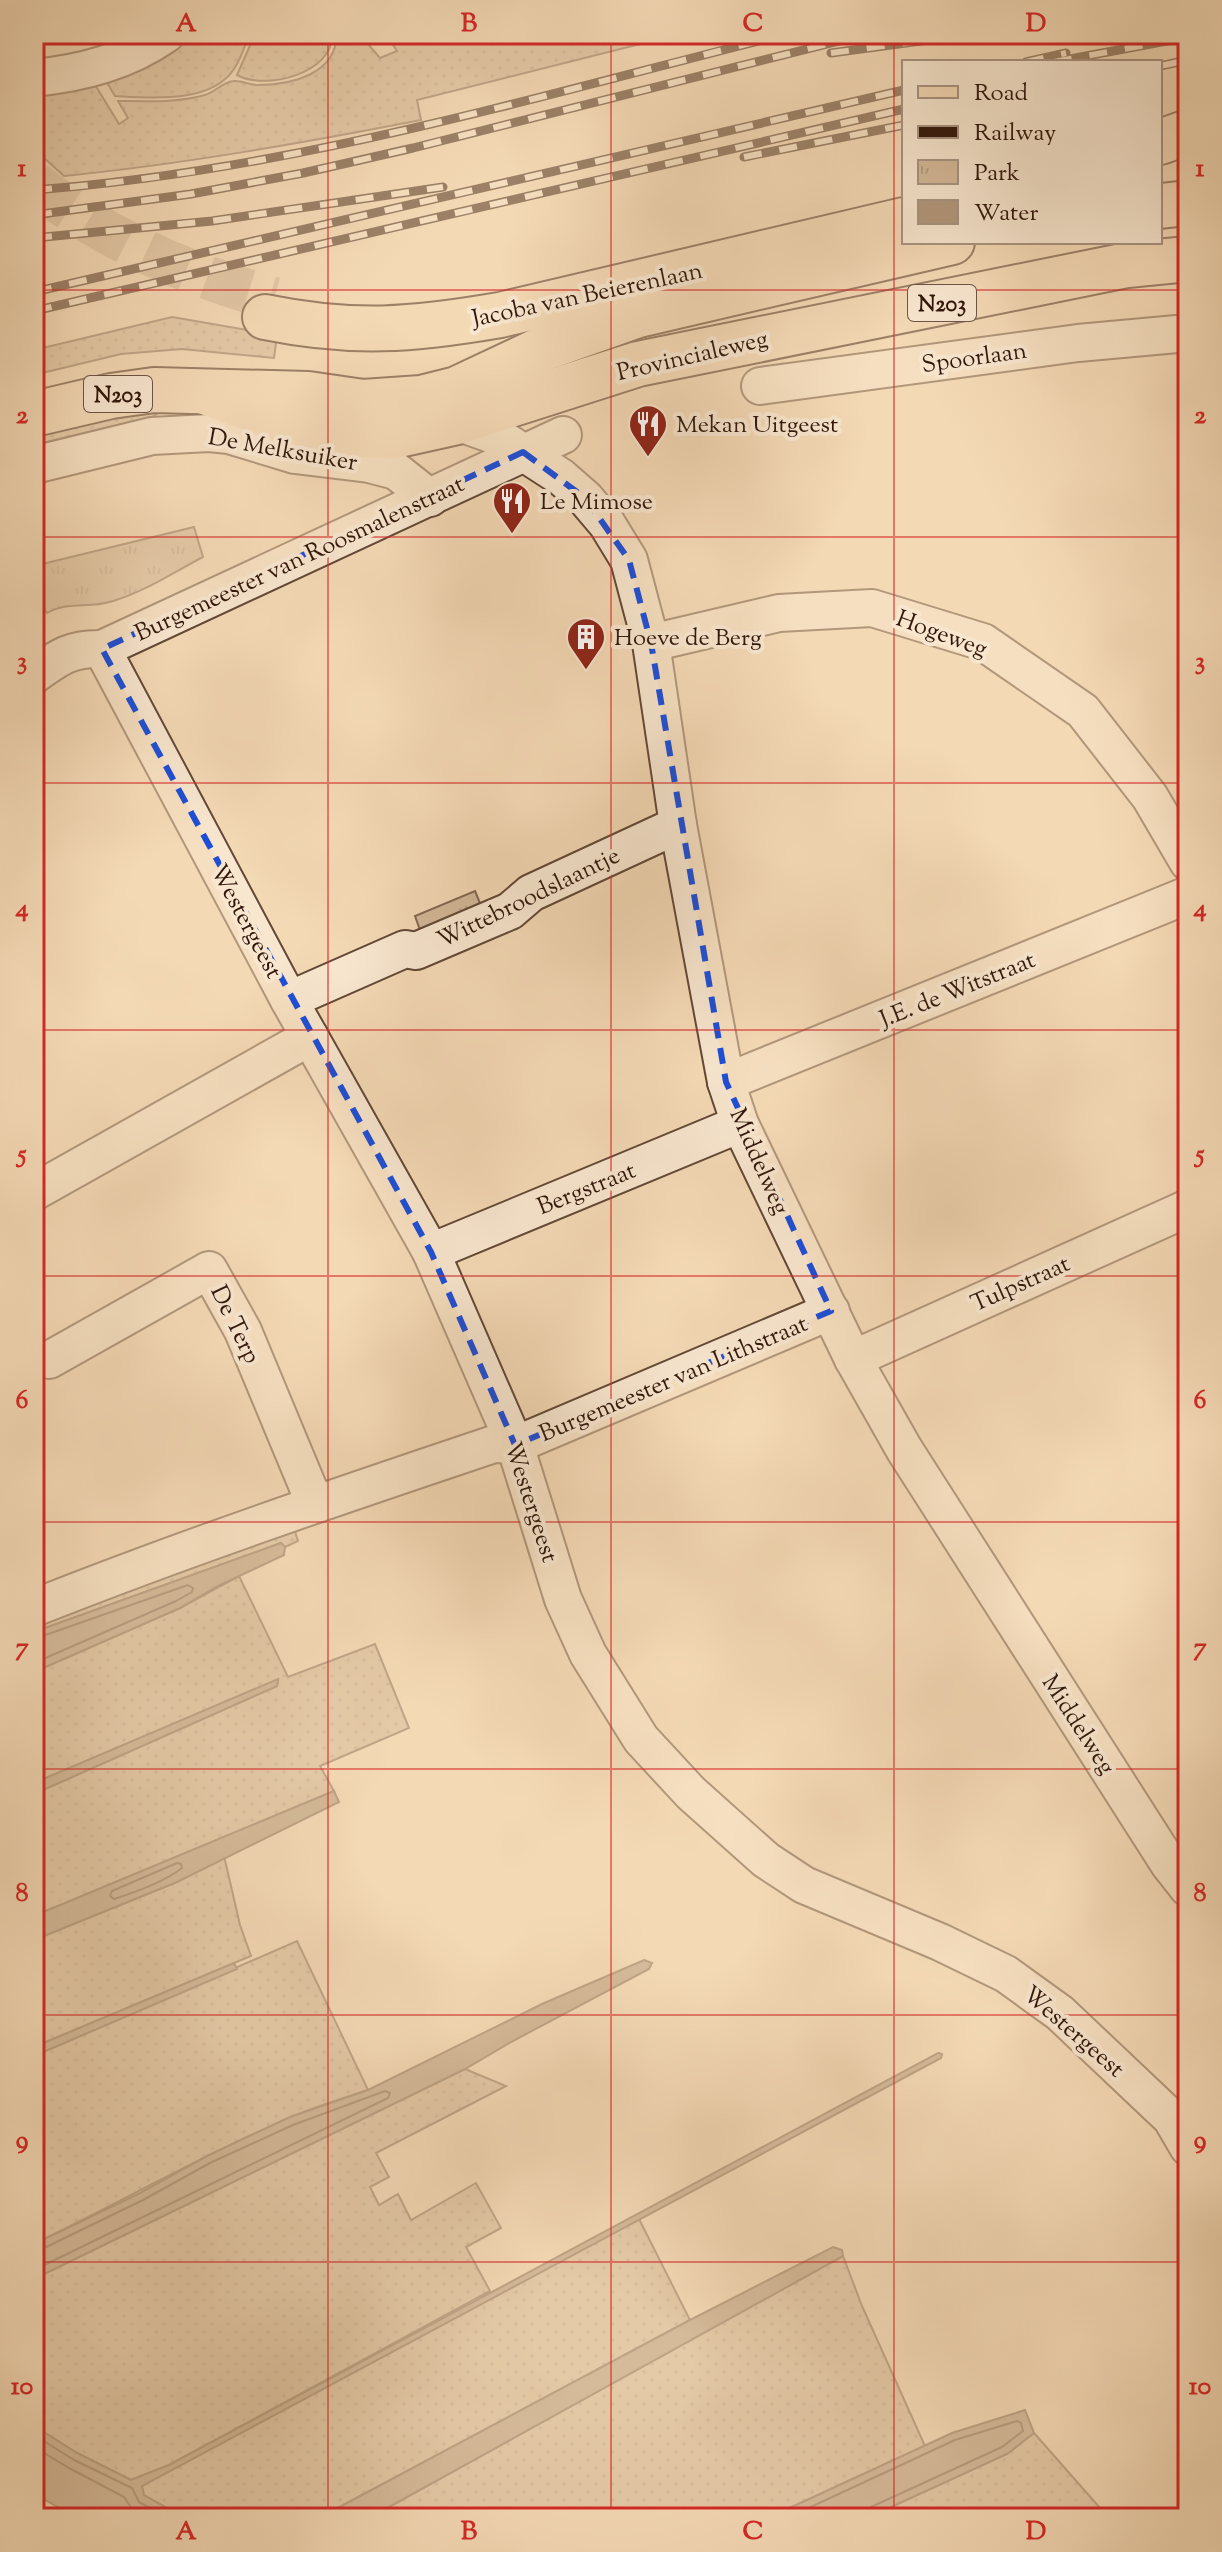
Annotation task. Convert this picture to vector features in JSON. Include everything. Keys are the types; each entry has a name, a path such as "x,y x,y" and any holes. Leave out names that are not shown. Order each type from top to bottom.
{"main road":[{"path":"1162,141 1188,132"},
{"path":"1162,163 1188,156"},
{"path":"1162,206 1188,203"},
{"name":"Jacoba van Beierenlaan","path":"902,205 449,304 408,309 270,308 311,326 342,329 396,330 449,324 902,220"},
{"name":"Provincialeweg","path":"34,414 133,392 308,394 363,402 421,398 457,389 542,349 638,315 943,244"},
{"name":"Provincialeweg","path":"205,392 296,425 337,435 394,436 457,422 638,364 1127,265 1188,259"}],"street":[{"path":"34,78 110,65 166,34"},
{"name":"Spoorlaan","path":"760,386 1078,343 1188,333"},
{"path":"561,477 560,448 567,418 588,393 638,364"},
{"name":"Middelweg","path":"457,422 481,429 561,477 585,498 607,524 629,560 651,643 678,825 726,1082 740,1124 853,1359 912,1462 1152,1838 1188,1888"},
{"name":"De Melksuiker","path":"34,465 152,436 219,434 295,455 369,464 396,471 430,498"},
{"name":"Burgemeester van Roosmalenstraat","path":"34,675 66,653 83,648 102,649 563,435"},
{"name":"Hogeweg","path":"651,643 779,613 872,608 983,642 1083,711 1150,797 1188,862"},
{"name":"Westergeest","path":"102,649 289,1000 431,1252 515,1445 563,1599 588,1654 641,1739 691,1793 766,1860 804,1885 940,1942 1006,1974 1060,2013 1182,2124"},
{"name":"Wittebroodslaantje","path":"289,1000 405,949 416,951 510,911 531,893 678,825"},
{"name":"J.E. de Witstraat","path":"726,1082 1188,895"},
{"path":"37,1182 310,1037"},
{"name":"Bergstraat","path":"431,1252 740,1124"},
{"name":"Tulpstraat","path":"853,1359 1188,1208"},
{"name":"De Terp","path":"49,1360 209,1270 243,1331 315,1504"},
{"name":"Burgemeester van Lithstraat","path":"515,1445 831,1311"},
{"path":"34,1608 140,1566 315,1504 494,1444 515,1445"}],"highlighted area":[{"path":"523,452 585,498 629,560 651,643 726,1082 831,1311 515,1445 431,1252 102,649"}],"green space":[{"path":"194,34 249,34 234,69 211,88 162,98 115,96 106,81 169,52"},
{"path":"255,34 332,34 330,48 310,68 296,75 264,81 237,75"},
{"path":"337,34 366,34 368,44 380,58 397,51 386,34 680,34 417,100 421,120 332,137 198,159 64,176 34,149 34,91 94,83 119,124 128,118 118,101 184,99 205,95 233,81 255,85 298,79 321,68 329,59"},
{"path":"172,317 277,335 274,358 182,349 121,354 34,375 34,350"},
{"path":"161,406 152,417 34,445 34,429"},
{"path":"194,527 203,557 125,597 104,603 63,607 47,613 34,593 34,566"},
{"path":"475,891 486,918 425,944 415,916"},
{"path":"291,1519 298,1541 285,1547 281,1543 34,1632 34,1615"},
{"path":"239,1576 288,1677 375,1644 409,1728 320,1766 334,1791 34,1916 34,1794 277,1686 278,1680 34,1783 34,1672 180,1608"},
{"path":"224,1856 240,1925 251,1956 34,2047 34,1940 177,1882"},
{"path":"297,1941 368,2090 255,2133 34,2244 34,2056"},
{"path":"465,2069 506,2086 376,2153 389,2177 370,2187 379,2205 398,2194 411,2220 476,2183 501,2228 466,2247 490,2291 169,2465 131,2480 77,2453 34,2426 34,2279"},
{"path":"639,2219 690,2320 319,2518 185,2518 143,2495 141,2486"},
{"path":"843,2256 925,2446 768,2518 369,2518"},
{"path":"1034,2433 1108,2517 867,2518 1007,2454"}],"water":[{"path":"281,1543 285,1547 284,1555 180,1608 34,1672 34,1632"},
{"path":"278,1679 277,1686 34,1794 34,1783"},
{"path":"334,1791 339,1802 177,1882 34,1940 34,1916"},
{"path":"644,1960 652,1963 649,1969 465,2069 34,2279 34,2244 290,2117 368,2090 542,2004"},
{"path":"234,1963 237,1969 34,2056 34,2047"},
{"path":"938,2053 942,2054 941,2058 142,2486 144,2495 185,2518 64,2518 51,2511 58,2507 34,2494 34,2426 77,2453 131,2480 169,2465"},
{"path":"833,2247 842,2250 843,2256 369,2518 319,2518 690,2320"},
{"path":"1025,2410 1034,2433 1007,2454 867,2518 768,2518 952,2433"}],"tunnel":[{"path":"34,183 89,222 148,253 274,299"}],"railway":[{"path":"34,190 130,180 319,149 507,106 786,34"},
{"path":"34,215 191,194 303,173 867,34"},
{"path":"831,53 973,34"},
{"path":"1065,60 1188,37"},
{"path":"1035,60 1066,53"},
{"path":"1162,66 1188,60"},
{"path":"34,292 902,90"},
{"path":"34,311 902,109"},
{"path":"744,157 902,125"},
{"path":"34,238 212,221 443,187"}],"place":[{"name":"Mekan Uitgeest","path":"648,458"},
{"name":"Le Mimose","path":"512,535"},
{"name":"Hoeve de Berg","path":"586,671"}]}
